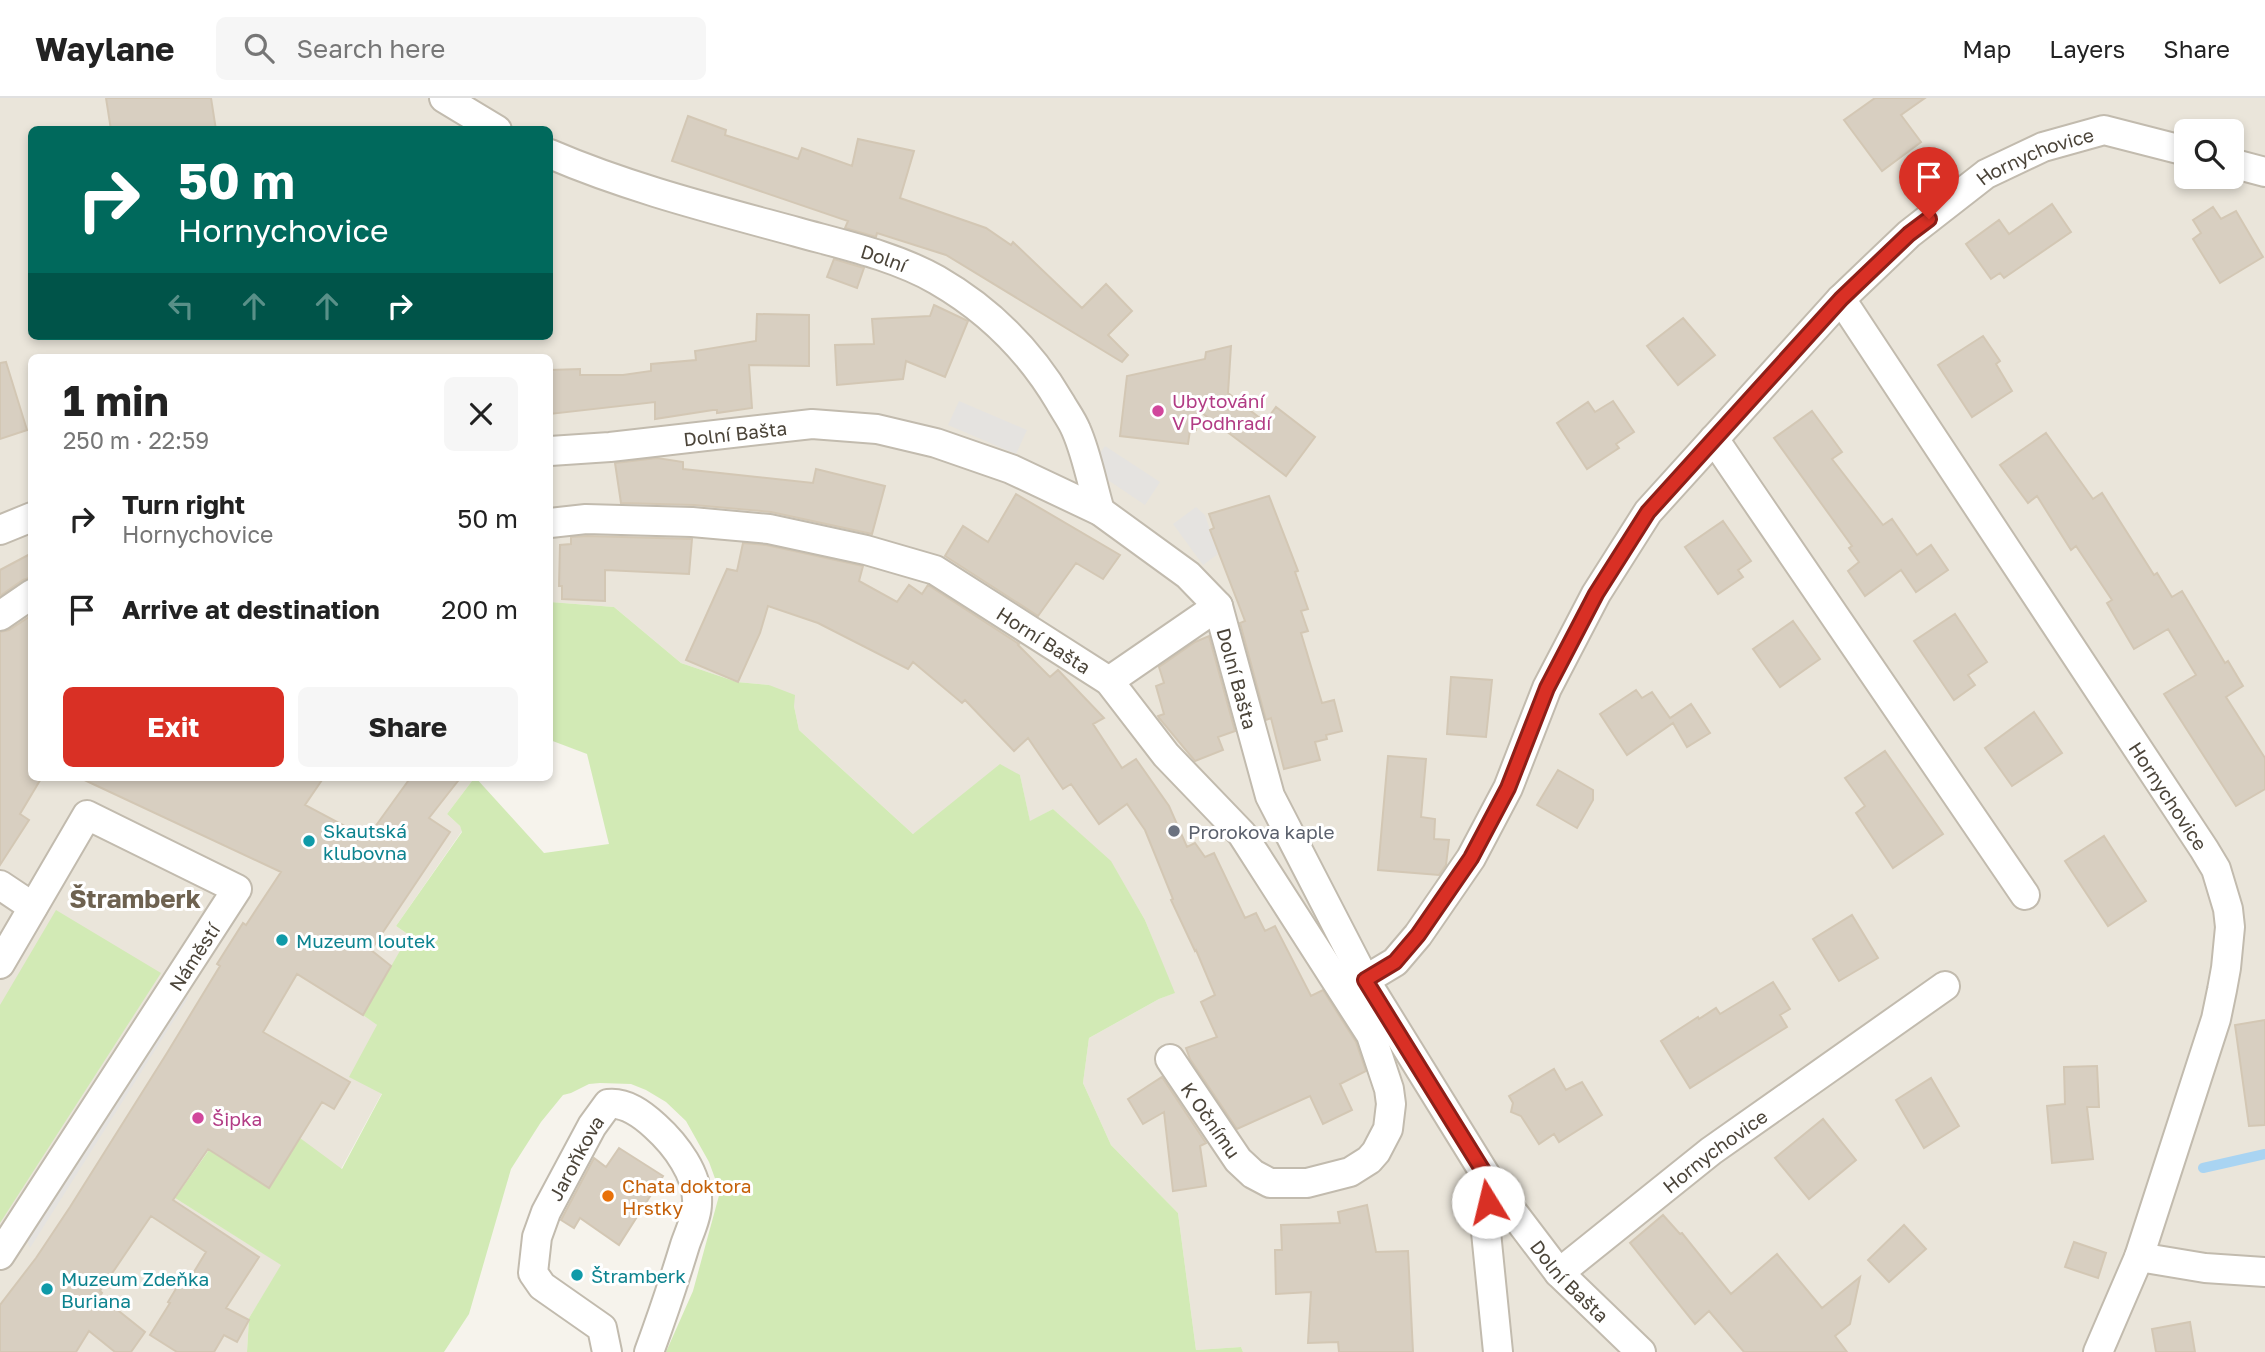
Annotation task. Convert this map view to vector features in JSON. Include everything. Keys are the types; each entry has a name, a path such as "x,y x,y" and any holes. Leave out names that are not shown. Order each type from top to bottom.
{"street":[{"path":"444,98 490,126"},
{"name":"Hornychovice","path":"1365,980 1395,962 1418,935 1471,858 1508,788 1547,688 1596,594 1648,512 1841,299 1909,234 1986,174 2043,147 2104,130 2174,148"},
{"name":"Dolní","path":"553,155 639,189 871,253 935,279 964,297 988,316 1035,363 1057,397 1076,429 1100,511"},
{"path":"2244,166 2265,172"},
{"name":"Hornychovice","path":"1841,299 2204,849 2216,869 2223,890 2230,927 2227,968 2216,1019 2139,1257 2098,1352"},
{"name":"Dolní Bašta","path":"553,450 610,447 812,424 877,429 936,443 1011,469 1100,511 1188,575 1218,606 1270,796 1365,980 1381,1029 1490,1182 1559,1273 1641,1352"},
{"path":"1714,439 2025,895"},
{"path":"0,530 28,519"},
{"name":"Horní Bašta","path":"553,523 586,519 691,522 769,529 866,550 934,570 1109,681 1166,755 1242,834 1381,1029"},
{"path":"0,616 28,597"},
{"path":"1109,681 1218,606"},
{"name":"Náměstí","path":"0,964 87,815 237,889 0,1255"},
{"path":"0,885 33,907"},
{"name":"Hornychovice","path":"1559,1273 1711,1151 1945,986"},
{"name":"K Očnímu","path":"1170,1059 1245,1167 1270,1183 1307,1183 1350,1172 1369,1160 1384,1140 1390,1116 1381,1029"},
{"name":"Jaroňkova","path":"605,1340 542,1286 533,1273 537,1237 546,1212 592,1126 608,1104 614,1104 642,1114 659,1129 678,1152 694,1179 697,1205 649,1352"},
{"path":"1490,1182 1485,1222 1498,1352"},
{"path":"2139,1257 2205,1268 2265,1272"}],"shaded area":[{"path":"0,98 2265,98 2265,1352 1243,1352 1241,1347 1196,1350 1178,1213 1111,1145 1083,1083 1089,1038 1174,993 1145,920 1111,862 1053,809 1030,822 1020,775 913,834 799,730 794,706 769,685 737,682 681,663 614,607 553,602 553,354 28,354 28,781 472,781 447,814 462,831 396,926 409,935 364,1015 377,1025 382,1093 341,1169 269,1188 209,1150 175,1198 282,1265 249,1318 247,1352 0,1352"},
{"path":"959,401 1027,430 1016,454 948,425"},
{"path":"1105,446 1160,482 1145,505 1090,468"},
{"path":"1196,507 1205,515 1218,554 1203,565 1173,524"},
{"path":"182,974 188,998 30,1248 20,1224"}],"green space":[{"path":"553,602 614,607 681,663 737,682 769,685 795,695 794,706 799,730 913,834 1000,764 1020,775 1030,821 1053,809 1111,861 1145,920 1175,993 1159,999 1089,1038 1083,1083 1111,1145 1178,1213 1196,1350 1241,1347 1243,1352 666,1352 693,1291 720,1192 709,1162 686,1121 666,1102 631,1084 600,1083 589,1084 563,1095 541,1122 511,1169 469,1314 444,1352 247,1352 249,1318 281,1265 175,1198 209,1150 269,1188 300,1138 342,1169 382,1094 349,1077 377,1025 363,1015 409,935 396,926 462,832 460,826 447,814 472,781 479,781 544,853 609,844 587,754 553,741"},
{"path":"56,910 161,973 0,1223 0,1005"}],"building":[{"path":"106,98 211,98 215,126 110,126"},
{"path":"1875,98 1925,98 1901,115 1921,142 1882,171 1844,120"},
{"path":"688,116 726,130 725,135 798,159 802,148 852,166 858,139 914,151 900,198 986,228 1011,245 1013,242 1082,308 1106,284 1132,311 1108,335 1128,355 1122,362 946,255 877,233 876,237 845,228 848,221 672,161"},
{"path":"2052,204 2071,232 2004,278 2000,273 1991,279 1966,244 1999,220 2009,234"},
{"path":"2213,207 2221,219 2236,211 2263,257 2220,283 2193,239 2201,233 2193,220"},
{"path":"834,259 864,268 857,288 827,277"},
{"path":"934,305 968,321 945,377 906,361 903,379 837,385 835,345 874,344 872,319 930,316"},
{"path":"757,314 809,315 809,366 749,365 752,408 717,413 717,410 713,410 655,419 655,402 553,414 553,370 580,369 580,375 623,375 651,371 651,364 696,360 695,351 756,341"},
{"path":"1683,318 1715,355 1678,385 1647,346"},
{"path":"1983,336 2000,361 1996,364 2012,391 1972,417 1938,365"},
{"path":"1231,346 1228,393 1265,422 1276,407 1315,437 1286,476 1198,410 1196,430 1190,430 1188,444 1120,436 1127,376 1205,359 1206,352"},
{"path":"6,362 27,430 0,439 0,363"},
{"path":"1613,401 1634,432 1616,444 1619,448 1587,469 1557,423 1588,402 1595,412"},
{"path":"1812,411 1842,452 1832,459 1883,525 1892,519 1917,555 1931,545 1948,570 1916,592 1901,570 1865,596 1848,571 1859,562 1849,548 1852,546 1774,438"},
{"path":"2046,433 2093,499 2102,493 2154,575 2157,573 2172,597 2182,591 2225,663 2228,661 2243,686 2226,697 2265,758 2265,789 2236,806 2164,694 2196,675 2168,629 2134,649 2107,603 2112,600 2076,546 2071,550 2037,496 2028,503 2000,465"},
{"path":"657,458 683,462 683,469 813,483 816,469 885,486 872,534 771,512 694,505 621,503 615,463"},
{"path":"1016,494 1120,555 1103,579 1076,563 1038,616 945,556 963,526 988,542"},
{"path":"1269,496 1298,571 1295,572 1308,609 1301,611 1308,631 1301,633 1322,703 1334,700 1342,731 1326,735 1327,739 1315,742 1320,760 1284,769 1271,718 1266,720 1240,623 1245,621 1210,530 1214,528 1209,514"},
{"path":"1723,521 1751,561 1738,570 1743,577 1718,594 1685,547"},
{"path":"571,537 692,539 689,574 605,570 605,601 562,599 562,586 559,586 560,545 571,544"},
{"path":"743,543 766,545 863,566 859,581 897,602 909,585 922,594 928,585 1019,644 1050,677 1058,670 1104,718 1093,724 1122,768 1136,759 1169,806 1187,847 1195,843 1205,857 1214,853 1245,918 1256,913 1265,931 1275,926 1311,996 1323,990 1356,1042 1366,1071 1340,1084 1352,1110 1323,1124 1310,1096 1237,1129 1190,1059 1186,1048 1217,1037 1201,1002 1215,995 1171,900 1173,899 1145,830 1127,804 1099,824 1071,784 1063,789 1028,738 1014,751 965,700 962,703 913,662 908,669 818,623 768,606 760,633 738,682 686,660 727,569 737,571"},
{"path":"28,555 28,578 0,596 0,570"},
{"path":"1955,614 1987,662 1968,675 1975,685 1954,700 1914,641"},
{"path":"28,618 28,781 40,781 20,814 29,820 0,865 0,632 9,630"},
{"path":"1793,621 1820,659 1780,687 1753,649"},
{"path":"1209,636 1235,731 1218,737 1223,750 1195,761 1159,718 1158,716 1164,714 1156,686 1164,683 1159,667 1195,642"},
{"path":"1451,677 1492,680 1486,737 1447,734"},
{"path":"1636,690 1642,698 1652,692 1670,718 1691,704 1710,733 1687,747 1673,723 1627,755 1600,714"},
{"path":"2034,712 2062,753 2012,786 1985,748"},
{"path":"1885,751 1943,834 1893,868 1856,813 1865,806 1845,778"},
{"path":"1388,756 1426,759 1421,817 1435,819 1434,839 1449,840 1446,865 1439,875 1378,870"},
{"path":"1558,770 1593,790 1593,800 1577,828 1537,805"},
{"path":"87,781 321,781 305,805 367,838 408,781 458,781 429,818 450,832 371,950 391,966 363,1015 297,974 263,1032 350,1082 334,1109 322,1102 269,1188 208,1149 173,1200 259,1257 226,1308 249,1320 237,1342 224,1335 214,1352 177,1352 150,1335 180,1282 186,1285 206,1252 151,1216 100,1291 100,1296 145,1332 131,1352 115,1352 89,1331 76,1352 0,1352 0,1305 70,1207 220,966 217,964 281,872"},
{"path":"2104,836 2146,901 2108,926 2065,861"},
{"path":"1852,915 1878,958 1839,981 1813,939"},
{"path":"1773,982 1790,1009 1780,1015 1787,1027 1690,1088 1661,1041 1698,1017 1699,1019 1716,1008 1720,1014"},
{"path":"2265,1020 2265,1125 2249,1126 2235,1025"},
{"path":"2097,1066 2099,1107 2087,1107 2093,1159 2052,1163 2047,1106 2065,1104 2064,1067"},
{"path":"1554,1069 1566,1090 1582,1082 1602,1115 1559,1142 1554,1134 1539,1144 1521,1116 1511,1112 1513,1103 1509,1096"},
{"path":"1162,1077 1206,1143 1200,1146 1206,1186 1173,1191 1164,1112 1143,1124 1128,1099"},
{"path":"1931,1078 1959,1126 1924,1148 1896,1100"},
{"path":"1823,1119 1856,1160 1809,1199 1775,1158"},
{"name":"Chata doktora Hrstky","path":"619,1148 663,1176 619,1245 580,1218 574,1228 561,1220 594,1158 606,1167"},
{"path":"1367,1205 1376,1252 1408,1251 1413,1352 1339,1352 1338,1342 1308,1343 1311,1292 1276,1294 1275,1250 1282,1250 1281,1225 1340,1223 1338,1212"},
{"path":"1663,1215 1680,1234 1682,1233 1731,1294 1777,1254 1822,1308 1860,1277 1850,1324 1835,1336 1847,1352 1744,1352 1709,1311 1695,1324 1630,1243"},
{"path":"1904,1225 1926,1249 1889,1282 1868,1260"},
{"path":"2074,1242 2106,1253 2098,1278 2065,1267"},
{"path":"2190,1322 2195,1352 2156,1352 2152,1329"}],"waterway":[{"path":"2203,1168 2265,1154"}],"place":[{"name":"Ubytování V Podhradí","path":"1158,411"},
{"name":"Prorokova kaple","path":"1174,831"},
{"name":"Skautská klubovna","path":"309,841"},
{"name":"Muzeum loutek","path":"282,940"},
{"name":"Šipka","path":"198,1118"},
{"name":"Chata doktora Hrstky","path":"608,1196"},
{"name":"Štramberk","path":"577,1275"},
{"name":"Muzeum Zdeňka Buriana","path":"47,1289"}],"district":[{"name":"Štramberk","path":"135,898"}],"route":[{"path":"1488,1202 1490,1182 1365,980 1395,962 1418,935 1471,858 1508,788 1547,688 1596,594 1648,512 1841,299 1909,234 1929,219"}]}
